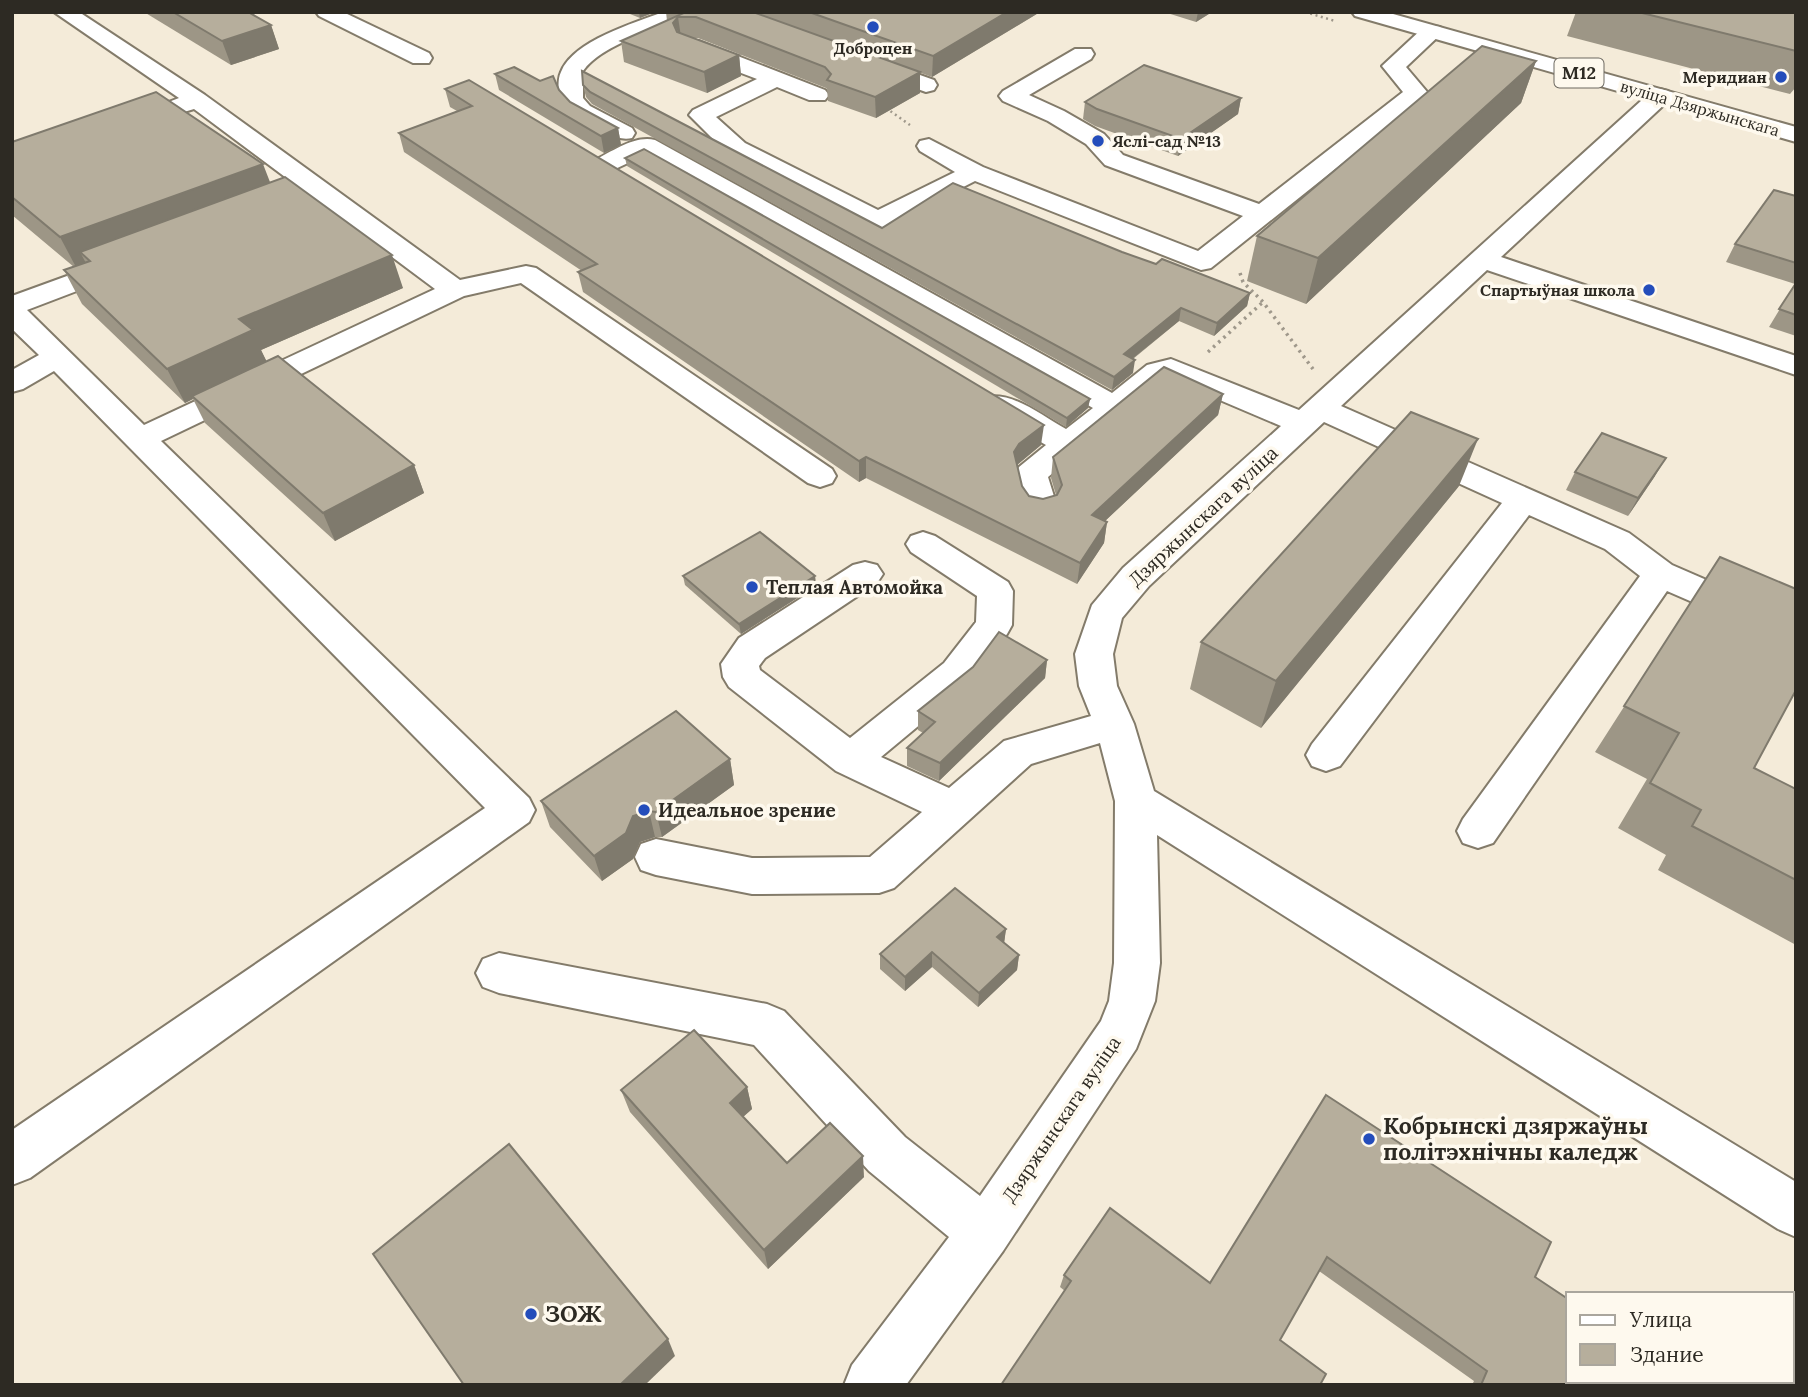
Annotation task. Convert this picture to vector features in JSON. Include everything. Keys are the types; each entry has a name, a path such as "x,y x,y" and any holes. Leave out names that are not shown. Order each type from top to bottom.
{"street":[{"path":"64,12 197,100 305,195 456,290"},
{"path":"326,12 421,58"},
{"path":"683,12 579,60 572,70 571,99 582,111 1114,407"},
{"name":"вуліца Дзяржынскага","path":"1362,12 1796,135"},
{"path":"929,146 974,172 1201,262 1416,93 1393,66 1432,32"},
{"path":"689,45 817,95"},
{"path":"1083,54 1011,96 1056,116 1095,139 1114,160 1263,214"},
{"path":"848,57 926,85"},
{"path":"776,79 701,115 736,148 878,220 974,172"},
{"name":"Дзяржынскага вуліца","path":"872,1385 985,1233 1119,1034 1132,1001 1136,963 1136,801 1114,724 1098,686 1094,654 1105,614 1136,577 1317,408 1660,96"},
{"path":"157,113 197,100"},
{"path":"627,179 592,158 646,145"},
{"path":"12,306 140,258"},
{"path":"1480,259 1796,366"},
{"path":"140,439 456,290 526,274 820,476"},
{"path":"12,312 514,810 12,1160"},
{"path":"12,383 57,357"},
{"path":"1040,506 1031,474 1158,371 1171,368 1317,408 1617,541 1660,574 1796,634"},
{"path":"978,392 1068,444"},
{"path":"1326,755 1523,499"},
{"path":"850,760 957,673 994,625 995,591 923,544"},
{"path":"865,574 752,648 740,664 743,677 850,760 954,809"},
{"path":"1478,831 1660,574"},
{"path":"656,857 752,876 879,875 1018,752 1114,724"},
{"path":"1136,801 1796,1211"},
{"path":"499,973 767,1026 887,1154 985,1233"}],"path":[{"path":"1238,265 1243,282 1263,302 1317,408"},
{"path":"1183,373 1263,302"}],"building":[{"path":"173,12 248,12 271,25 222,41"},
{"path":"681,12 753,12 920,72 875,97 827,80 831,74 825,67 696,17 678,17 673,23 677,32 739,55 704,72 621,41 684,13"},
{"path":"809,12 1007,12 933,56"},
{"path":"1638,12 1796,12 1796,51"},
{"path":"1482,46 1536,61 1318,258 1257,236"},
{"path":"1144,65 1241,98 1181,139 1097,109 1085,102"},
{"path":"514,67 540,81 553,76 559,90 570,102 618,128 601,136 495,74"},
{"path":"582,71 882,228 953,183 1122,252 1156,264 1162,259 1250,293 1217,323 1181,308 1124,354 1135,360 1114,377 590,92 583,85"},
{"path":"469,80 1044,425 1019,444 1014,452 1022,486 1029,496 1043,499 1057,495 1062,485 1053,457 1164,367 1223,394 1092,515 1107,522 1080,563 866,457 859,461 578,272 597,264 399,133 472,106 445,89"},
{"path":"156,92 263,164 60,237 12,197 12,142"},
{"path":"644,149 1090,399 1067,418 625,158"},
{"path":"285,177 392,255 239,319 253,330 167,369 64,270 90,261 80,252"},
{"path":"1774,190 1796,196 1796,263 1735,244"},
{"path":"1796,283 1796,315 1779,309"},
{"path":"278,356 414,465 323,513 192,396"},
{"path":"1411,412 1478,439 1276,681 1201,642"},
{"path":"1602,433 1666,458 1638,498 1575,472"},
{"name":"Теплая Автомойка","path":"760,532 815,576 739,624 683,576"},
{"path":"1720,557 1796,589 1796,690 1754,768 1796,789 1796,880 1692,826 1701,810 1650,783 1679,733 1624,706"},
{"path":"999,632 1047,660 940,763 907,748 935,722 918,711 973,667"},
{"path":"676,711 730,759 656,812 649,811 633,816 626,833 594,856 541,801"},
{"path":"955,888 1006,929 997,937 1019,955 979,993 932,952 905,977 880,954"},
{"path":"694,1030 747,1087 730,1103 787,1163 830,1123 863,1156 764,1250 621,1090"},
{"path":"1326,1095 1551,1242 1535,1277 1566,1298 1566,1383 1696,1385 1481,1385 1487,1371 1327,1257 1280,1340 1326,1374 1320,1385 1001,1385 1071,1281 1064,1275 1110,1208 1210,1283"},
{"name":"ЗОЖ","path":"509,1144 668,1339 620,1385 464,1385 373,1254"}],"place":[{"name":"Доброцен","path":"873,27"},
{"name":"Меридиан","path":"1781,77"},
{"name":"Яслі-сад №13","path":"1098,141"},
{"name":"Спартыўная школа","path":"1649,290"},
{"name":"Теплая Автомойка","path":"752,587"},
{"name":"Идеальное зрение","path":"644,810"},
{"name":"Кобрынскі дзяржаўны політэхнічны каледж","path":"1369,1139"},
{"name":"ЗОЖ","path":"531,1314"}]}
